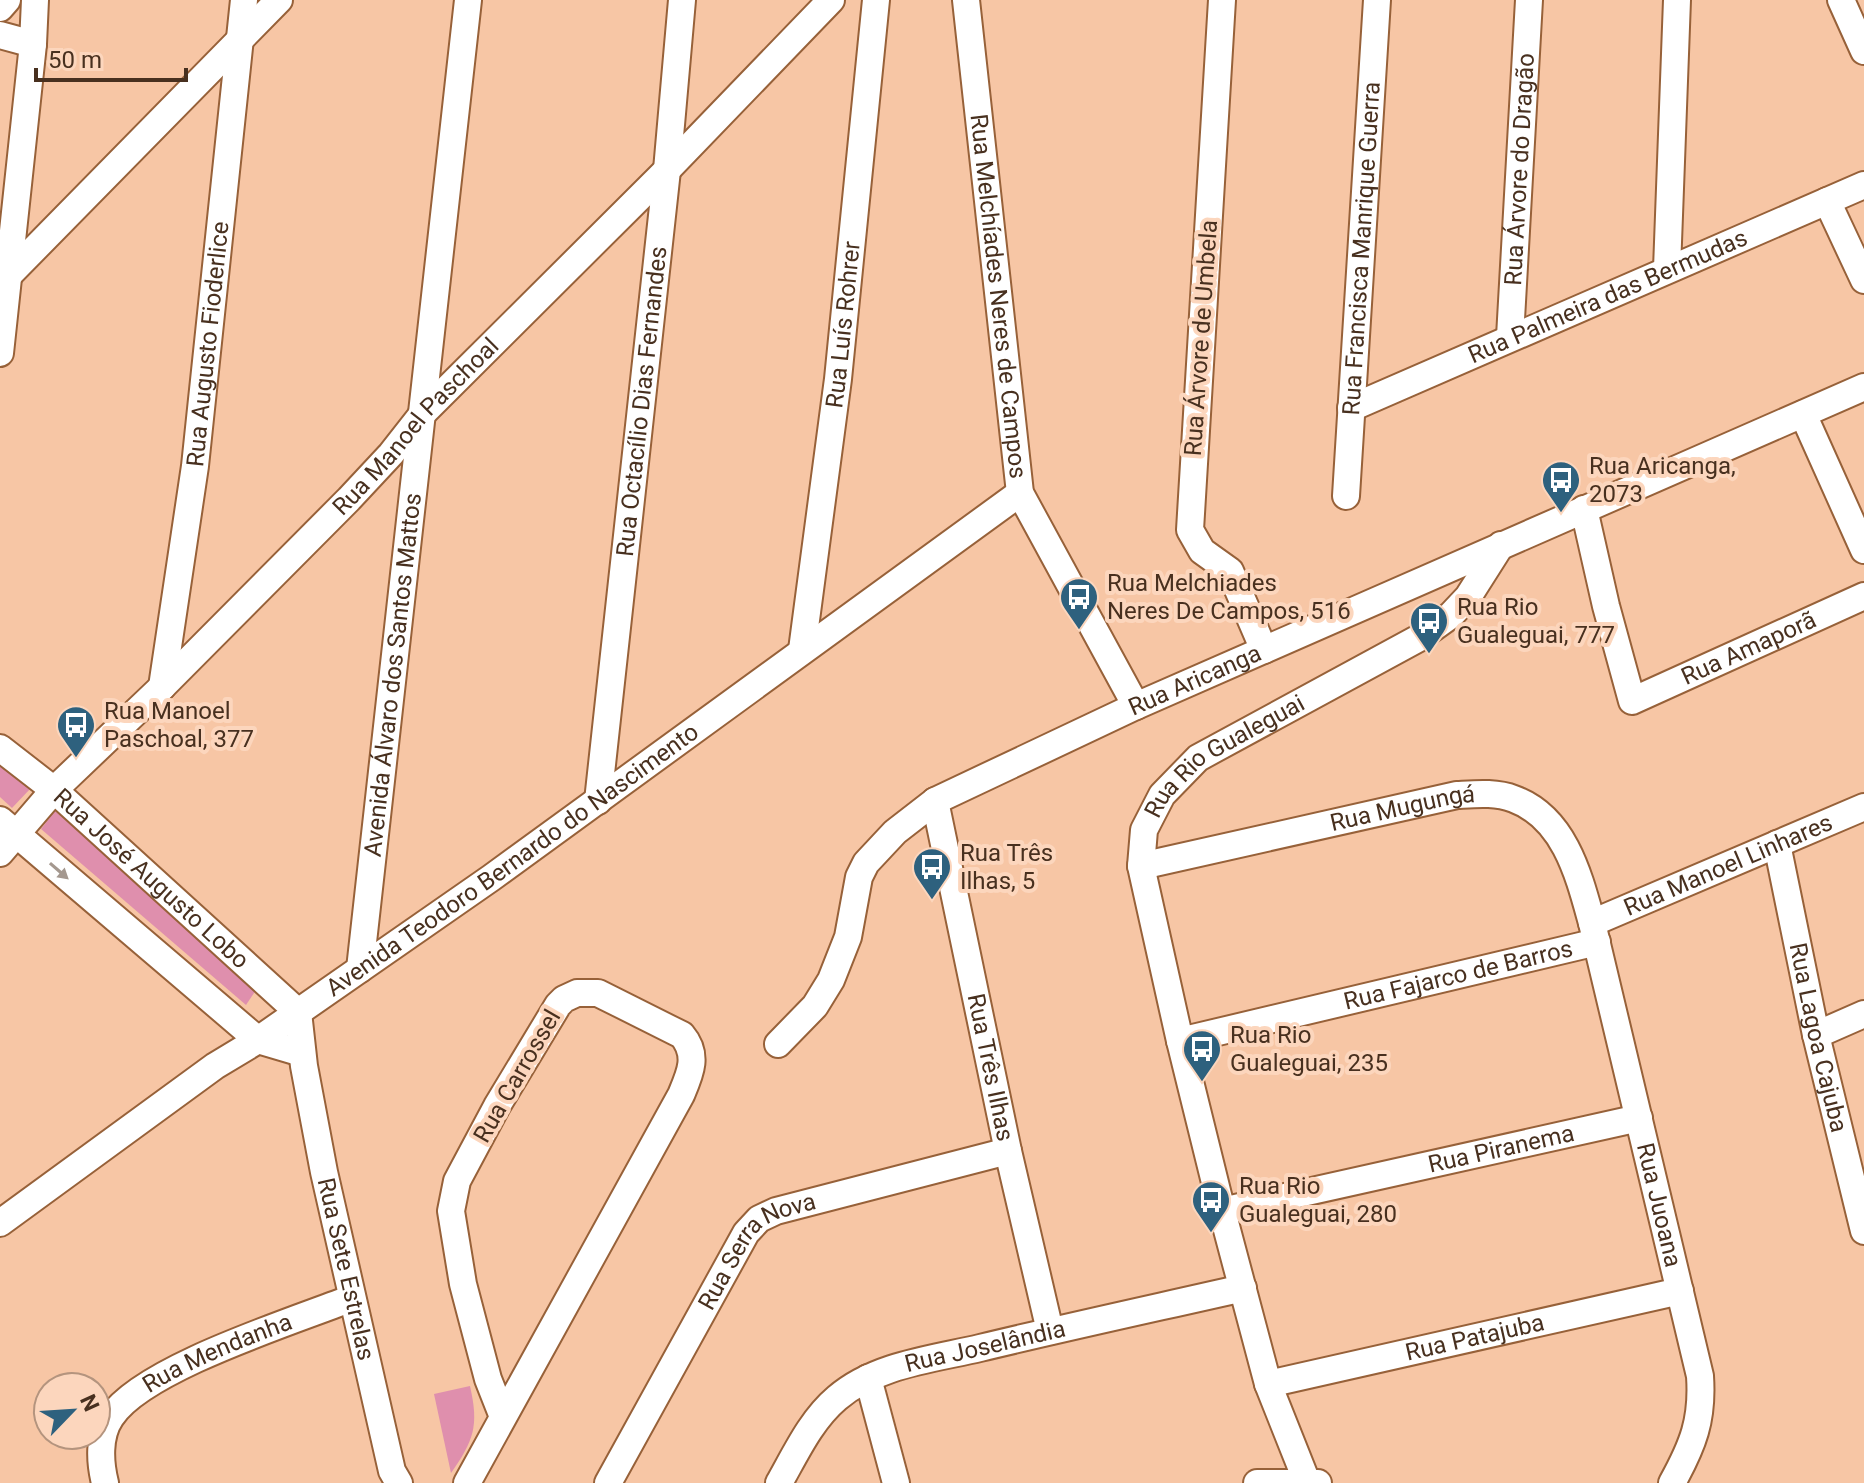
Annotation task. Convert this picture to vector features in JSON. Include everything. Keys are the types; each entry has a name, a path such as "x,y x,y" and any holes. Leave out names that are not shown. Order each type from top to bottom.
{"street":[{"path":"0,8 7,0"},
{"path":"0,353 4,279 17,199 35,0"},
{"name":"Rua Augusto Fioderlice","path":"162,687 195,466 244,0"},
{"path":"4,279 279,0"},
{"name":"Avenida Álvaro dos Santos Mattos","path":"360,969 468,0"},
{"name":"Rua Octacílio Dias Fernandes","path":"598,801 667,170 682,0"},
{"name":"Rua Manoel Paschoal","path":"6,836 162,687 349,499 391,454 424,412 667,170 831,0"},
{"name":"Rua Luís Rohrer","path":"802,650 838,379 876,0"},
{"name":"Rua Melchíades Neres de Campos","path":"966,0 1020,493 1136,706"},
{"name":"Rua Árvore de Umbela","path":"1222,0 1190,530 1202,551 1230,571 1264,650"},
{"name":"Rua Francisca Manrique Guerra","path":"1346,496 1377,0"},
{"name":"Rua Árvore do Dragão","path":"1510,337 1529,0"},
{"path":"1667,269 1677,0"},
{"path":"1841,0 1864,51"},
{"path":"0,35 33,44"},
{"name":"Rua Palmeira das Bermudas","path":"1351,408 1864,185"},
{"path":"17,199 31,210 62,219"},
{"path":"1827,201 1864,280"},
{"name":"Rua Aricanga","path":"778,1044 815,1006 831,980 848,937 859,877 866,863 895,832 935,801 1136,706 1864,387"},
{"path":"1803,414 1864,550"},
{"name":"Avenida Teodoro Bernardo do Nascimento","path":"0,1223 215,1066 258,1040 598,801 1020,493"},
{"name":"Rua Amaporã","path":"1584,509 1632,701 1864,596"},
{"name":"Rua Rio Gualeguai","path":"1312,1482 1268,1384 1222,1211 1141,866 1144,830 1151,812 1180,774 1198,758 1419,638 1451,615 1468,597 1501,545"},
{"name":"Rua José Augusto Lobo","path":"0,748 54,790 298,1012"},
{"name":"Rua Mugungá","path":"1141,866 1457,795 1489,794 1514,799 1537,812 1558,834 1576,867 1595,932"},
{"name":"Rua Três Ilhas","path":"935,801 1008,1151 1050,1331"},
{"name":"Rua Manoel Linhares","path":"1595,932 1777,844 1864,807"},
{"name":"Rua José Augusto Lobo","path":"6,836 258,1040"},
{"name":"Rua Lagoa Cajuba","path":"1777,844 1816,1035 1863,1222"},
{"name":"Rua Fajarco de Barros","path":"1180,1041 1595,932"},
{"name":"Rua Juoana","path":"1595,932 1700,1376 1698,1425 1688,1454 1672,1483"},
{"name":"Rua Carrossel","path":"467,1483 681,1095 692,1070 690,1047 682,1035 598,993 577,993 558,1005 497,1106 457,1181 453,1197 451,1211 463,1284 488,1379 503,1417"},
{"name":"Rua Sete Estrelas","path":"298,1012 302,1053 324,1172 392,1471 399,1483"},
{"path":"1816,1035 1864,1014"},
{"path":"258,1040 302,1053"},
{"name":"Rua Piranema","path":"1222,1211 1639,1118"},
{"name":"Rua Serra Nova","path":"608,1483 741,1242 759,1219 776,1211 1008,1151"},
{"name":"Rua Joselândia","path":"779,1483 810,1428 837,1397 868,1378 893,1369 1050,1331 1243,1288"},
{"name":"Rua Patajuba","path":"1268,1384 1680,1291"},
{"name":"Rua Mendanha","path":"105,1483 101,1468 102,1441 110,1418 128,1398 189,1362 352,1298"},
{"path":"868,1378 896,1483"},
{"path":"1257,1483 1312,1482"}],"shaded area":[{"path":"0,762 30,789 12,808 0,797"},
{"path":"55,811 260,984 246,1005 41,829"},
{"path":"470,1386 474,1412 472,1432 465,1451 451,1473 434,1394"}],"place":[{"name":"Rua Aricanga, 2073","path":"1561,514"},
{"name":"Rua Melchiades Neres De Campos, 516","path":"1079,631"},
{"name":"Rua Rio Gualeguai, 777","path":"1429,655"},
{"name":"Rua Manoel Paschoal, 377","path":"76,759"},
{"name":"Rua Três Ilhas, 5","path":"932,901"},
{"name":"Rua Rio Gualeguai, 235","path":"1202,1083"},
{"name":"Rua Rio Gualeguai, 280","path":"1211,1234"}]}
